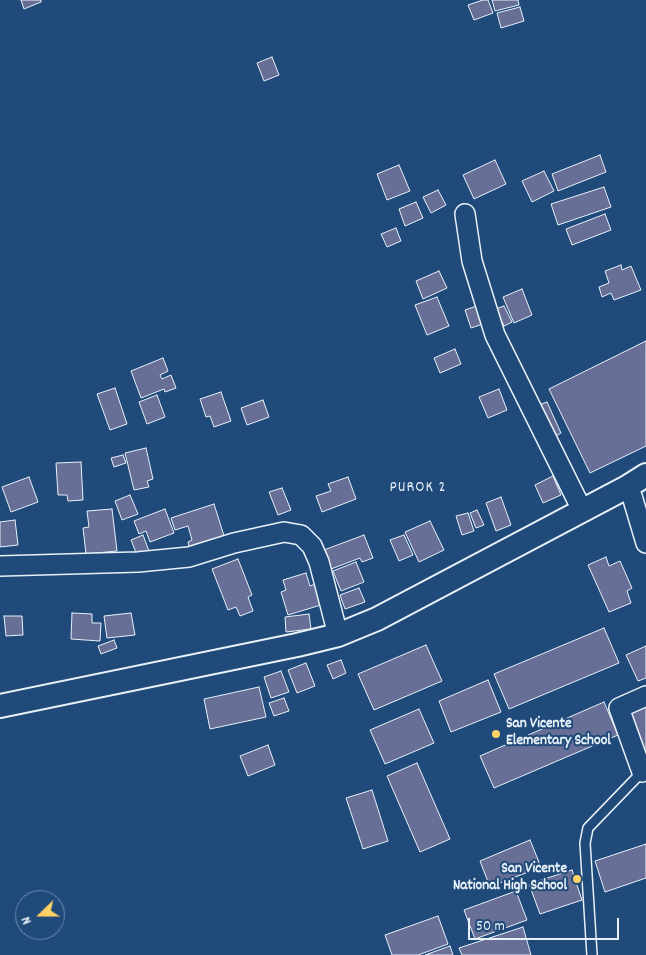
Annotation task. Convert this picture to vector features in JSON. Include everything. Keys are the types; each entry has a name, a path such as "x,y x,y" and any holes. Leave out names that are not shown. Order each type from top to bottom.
{"street":[{"path":"465,214 472,262 495,334 582,510"},
{"path":"0,706 338,635 377,619 627,487 646,475"},
{"path":"627,487 632,496 646,543"},
{"path":"0,566 138,562 189,556 234,543 284,532 301,536 312,546 319,562 338,635"},
{"path":"642,772 619,708 646,696"}],"lane":[{"path":"592,955 585,843 588,828 642,772"}],"building":[{"path":"21,0 41,0 41,2 24,9"},
{"path":"488,0 493,13 474,20 468,5"},
{"path":"492,0 518,0 519,5 495,11"},
{"path":"520,7 524,21 501,28 497,13"},
{"path":"272,57 279,75 264,81 257,63"},
{"path":"600,155 606,172 558,191 552,174"},
{"path":"495,160 506,184 474,199 463,175"},
{"path":"399,165 410,191 387,200 377,174"},
{"path":"544,171 554,191 532,202 522,181"},
{"path":"604,187 611,207 558,225 551,204"},
{"path":"438,190 446,205 431,213 423,197"},
{"path":"416,202 423,218 405,226 399,209"},
{"path":"605,214 611,230 572,245 566,229"},
{"path":"396,228 401,241 387,247 381,234"},
{"path":"621,265 622,270 631,266 641,290 614,300 611,293 602,297 599,287 609,283 605,271"},
{"path":"439,271 447,288 423,299 416,281"},
{"path":"522,289 532,315 514,323 503,297"},
{"path":"437,297 449,326 427,335 415,305"},
{"path":"482,304 489,322 471,328 465,310"},
{"path":"504,306 512,322 504,326 496,309"},
{"path":"646,341 646,446 590,473 549,389"},
{"path":"455,349 461,364 440,373 434,358"},
{"path":"163,358 168,371 160,375 162,379 171,375 176,388 165,392 164,389 141,398 131,371"},
{"path":"115,388 127,424 110,430 97,394"},
{"path":"499,389 507,410 488,418 479,397"},
{"path":"221,392 231,421 214,427 210,416 206,417 200,399"},
{"path":"157,395 165,417 147,424 139,402"},
{"path":"263,400 269,417 247,425 241,408"},
{"path":"547,402 561,433 554,437 539,405"},
{"path":"146,448 153,479 147,481 149,487 134,490 125,453"},
{"path":"123,455 126,463 114,467 111,458"},
{"path":"81,462 83,500 68,501 67,495 58,495 56,463"},
{"path":"553,476 561,495 543,503 535,485"},
{"path":"29,477 38,502 11,512 2,487"},
{"path":"348,477 356,499 322,512 316,496 331,491 328,484"},
{"path":"282,488 291,510 278,515 269,492"},
{"path":"130,495 138,514 122,520 115,501"},
{"path":"501,497 511,525 496,531 486,503"},
{"path":"214,504 225,539 190,550 188,542 192,540 188,526 175,530 171,518"},
{"path":"112,509 117,551 86,554 83,528 89,527 87,511"},
{"path":"165,509 174,533 150,542 146,531 139,534 134,521"},
{"path":"477,510 484,525 476,528 470,513"},
{"path":"468,513 474,531 462,535 456,516"},
{"path":"15,520 18,545 0,547 0,522"},
{"path":"430,521 444,550 419,562 405,532"},
{"path":"143,535 149,551 137,555 131,540"},
{"path":"364,535 373,558 362,562 360,558 331,569 324,550"},
{"path":"404,535 413,555 399,561 390,540"},
{"path":"606,557 609,566 620,561 632,588 627,591 631,603 609,612 588,565"},
{"path":"238,559 252,595 248,597 253,611 240,616 236,607 228,610 212,569"},
{"path":"356,562 364,582 341,591 333,571"},
{"path":"306,573 310,586 318,583 324,604 288,615 281,592 286,590 283,580"},
{"path":"359,588 365,602 345,609 340,595"},
{"path":"72,613 92,614 92,623 101,623 100,641 71,639"},
{"path":"131,613 135,635 107,638 104,616"},
{"path":"309,614 311,629 286,632 285,617"},
{"path":"4,616 22,616 23,635 6,636"},
{"path":"604,628 619,663 509,709 494,674"},
{"path":"114,640 117,648 101,654 98,646"},
{"path":"426,645 442,681 374,710 358,674"},
{"path":"646,646 646,678 638,681 626,655"},
{"path":"341,660 346,673 333,679 327,665"},
{"path":"306,663 315,686 297,693 288,670"},
{"path":"281,671 289,692 271,698 264,677"},
{"path":"488,680 501,712 451,732 439,701"},
{"path":"259,687 266,717 210,729 204,699"},
{"path":"284,698 289,711 274,716 269,703"},
{"path":"604,702 618,735 494,788 480,756"},
{"path":"646,706 646,772 624,715"},
{"path":"419,709 434,743 385,764 370,730"},
{"path":"268,745 275,765 248,776 240,756"},
{"path":"417,763 450,839 420,852 387,776"},
{"path":"372,790 388,841 363,849 346,798"},
{"path":"530,840 541,867 490,887 480,861"},
{"path":"646,844 646,878 605,892 595,861"},
{"path":"572,870 582,900 540,914 529,884"},
{"path":"516,891 527,920 475,939 464,910"},
{"path":"438,916 448,944 418,955 392,955 385,935"},
{"path":"523,927 531,955 462,955 459,948"},
{"path":"450,946 453,955 425,955"}],"place":[{"name":"San Vicente Elementary School","path":"496,734"},
{"name":"San Vicente National High School","path":"577,879"}],"district":[{"name":"PUROK 2","path":"418,489"}]}
